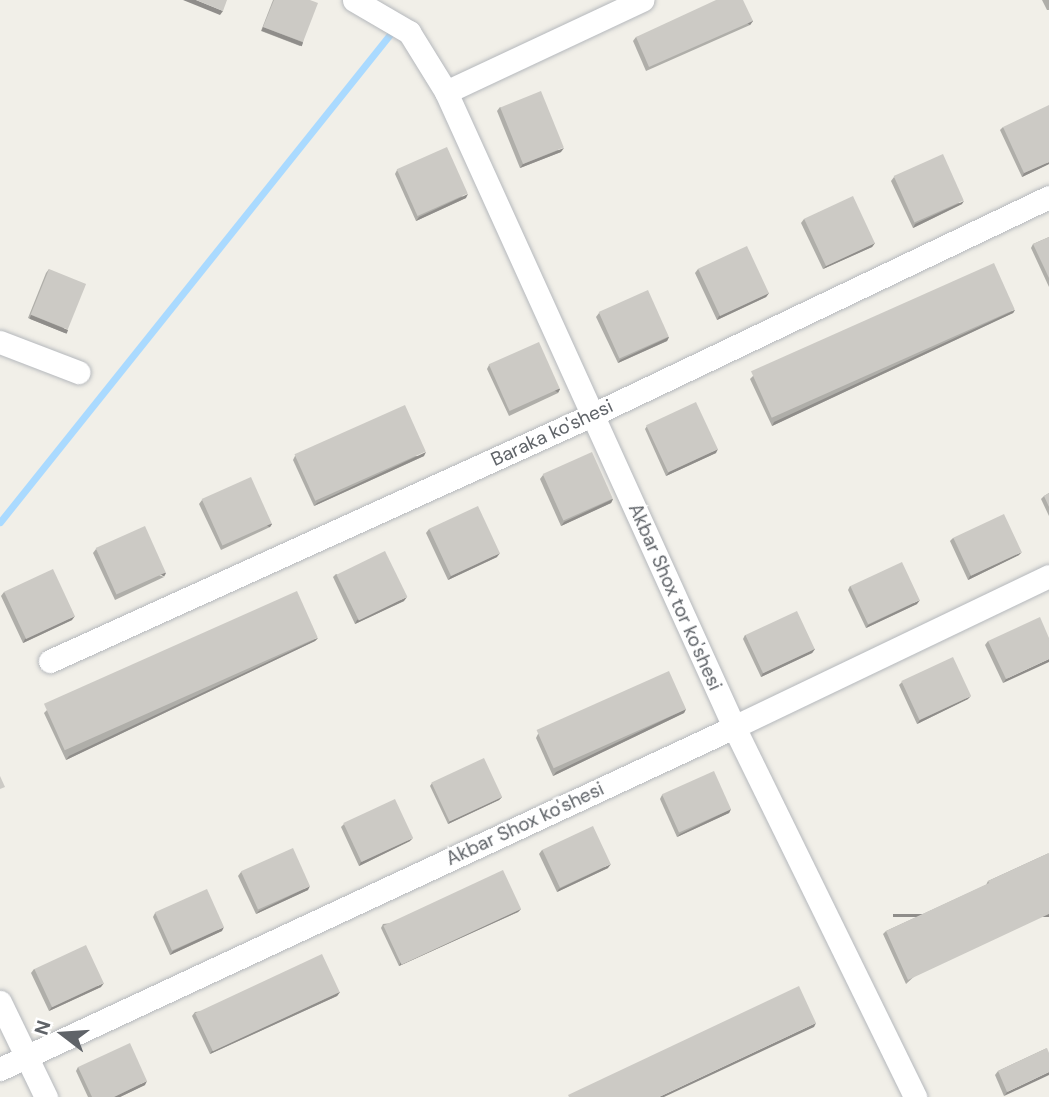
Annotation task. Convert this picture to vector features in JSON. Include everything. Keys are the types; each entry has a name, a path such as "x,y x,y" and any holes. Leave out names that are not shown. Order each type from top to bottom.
{"street":[{"name":"Akbar Shox tor ko'shesi","path":"354,0 408,32 446,92 734,727 915,1097"},
{"path":"446,92 642,0"},
{"name":"Baraka ko'shesi","path":"51,662 592,415 1049,197"},
{"path":"0,342 78,372"},
{"name":"Akbar Shox ko'shesi","path":"0,1069 734,727 1049,576"},
{"path":"0,1002 46,1097"}],"building":[{"path":"196,0 227,0 223,11"},
{"path":"274,0 310,0 318,3 303,42 263,27"},
{"path":"716,0 743,0 753,21 649,67 636,37"},
{"path":"541,91 564,148 523,164 500,107"},
{"path":"1049,105 1049,162 1024,173 1003,127"},
{"path":"447,147 468,194 417,216 397,169"},
{"path":"943,154 964,201 914,223 894,176"},
{"path":"853,196 875,243 826,266 804,219"},
{"path":"1049,237 1049,278 1033,244"},
{"path":"747,246 769,293 720,316 698,269"},
{"path":"994,263 1015,310 772,418 751,371"},
{"path":"49,269 86,284 68,329 31,314"},
{"path":"648,290 669,337 619,359 599,312"},
{"path":"539,342 560,389 509,411 489,364"},
{"path":"696,402 718,449 668,472 646,425"},
{"path":"405,405 426,452 315,501 294,454"},
{"path":"592,452 613,499 563,521 543,474"},
{"path":"251,477 272,524 222,546 202,499"},
{"path":"1049,493 1049,507 1044,496"},
{"path":"478,506 500,553 451,576 429,529"},
{"path":"1004,514 1022,552 971,576 953,538"},
{"path":"145,526 166,573 116,595 96,548"},
{"path":"385,551 407,597 359,621 336,575"},
{"path":"902,562 920,600 868,624 850,586"},
{"path":"53,569 75,616 26,639 4,592"},
{"path":"297,591 318,638 65,750 44,704"},
{"path":"797,611 815,649 763,673 745,635"},
{"path":"1040,617 1049,638 1049,659 1006,679 988,641"},
{"path":"953,657 971,696 920,720 901,681"},
{"path":"669,671 686,709 554,768 537,730"},
{"path":"484,758 502,797 450,821 431,783"},
{"path":"714,771 731,809 679,833 662,794"},
{"path":"0,776 5,787 0,789"},
{"path":"395,799 413,838 362,862 343,823"},
{"path":"593,826 611,864 560,888 542,850"},
{"path":"293,848 310,886 258,910 241,871"},
{"path":"1049,853 1049,914 908,980 886,931"},
{"path":"503,870 521,909 402,965 383,926"},
{"path":"207,889 224,927 172,951 155,912"},
{"path":"86,945 104,983 52,1007 34,969"},
{"path":"322,954 340,992 213,1051 195,1013"},
{"path":"799,986 816,1023 659,1097 568,1095"},
{"path":"130,1043 147,1081 114,1097 92,1097 78,1067"},
{"path":"1047,1048 1049,1072 1007,1092 998,1071"}],"waterway":[{"path":"0,522 395,28"}]}
